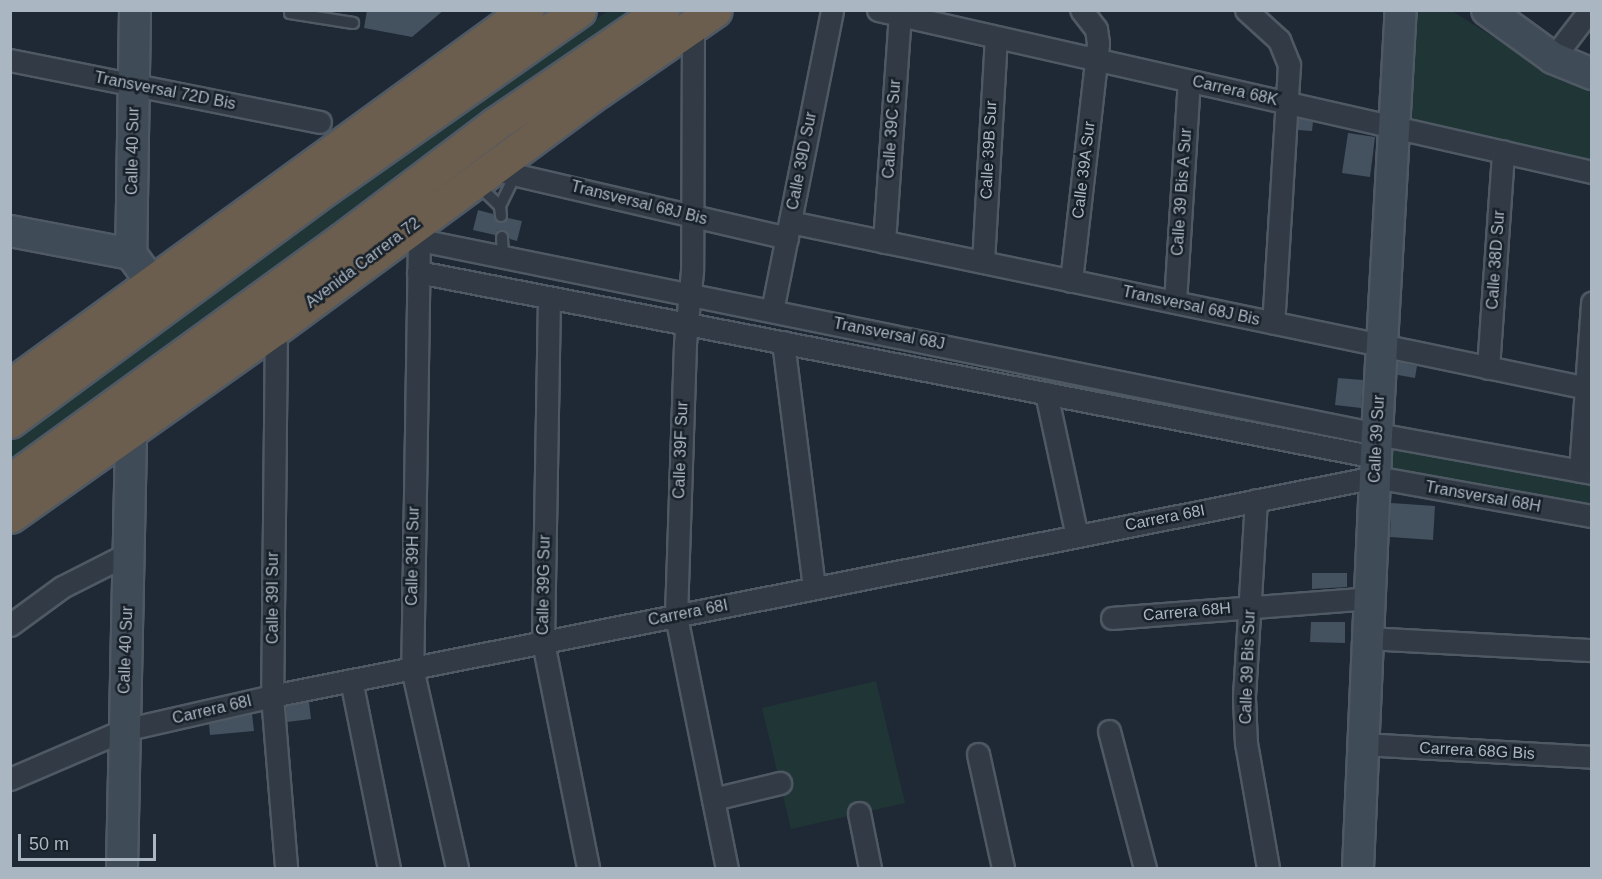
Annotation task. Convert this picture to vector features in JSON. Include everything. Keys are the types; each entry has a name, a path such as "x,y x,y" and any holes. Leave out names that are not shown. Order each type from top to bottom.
{"highway":[{"path":"10,386 527,10"},
{"path":"10,422 326,188 579,10"},
{"name":"Avenida Carrera 72","path":"10,481 342,240 462,147 662,10"},
{"name":"Avenida Carrera 72","path":"10,516 276,328 410,237 704,18"},
{"path":"578,66 654,55"}],"street":[{"name":"Calle 40 Sur","path":"131,254 135,10"},
{"name":"Calle 39D Sur","path":"772,311 832,10"},
{"name":"Carrera 68K","path":"878,10 1592,172"},
{"name":"Calle 39A Sur","path":"1071,281 1096,60 1096,29 1081,10"},
{"path":"1246,10 1271,31 1284,49 1289,64 1273,323"},
{"name":"Calle 39 Sur","path":"1358,868 1376,456 1401,10"},
{"path":"1487,10 1553,58 1592,75"},
{"path":"1553,58 1590,10"},
{"name":"Calle 39C Sur","path":"884,242 900,15"},
{"name":"Calle 39F Sur","path":"704,18 687,324 676,616 727,868"},
{"name":"Calle 39B Sur","path":"983,262 996,37"},
{"name":"Transversal 72D Bis","path":"10,60 320,122"},
{"name":"Calle 39 Bis A Sur","path":"1175,303 1190,81"},
{"name":"Calle 38D Sur","path":"1488,368 1503,152"},
{"name":"Transversal 68J Bis","path":"494,174 693,216 884,242 1589,389"},
{"path":"10,231 131,254 153,284"},
{"name":"Transversal 68J","path":"410,237 502,247 690,294 772,311 1376,456"},
{"name":"Calle 39H Sur","path":"410,237 418,272 412,668 457,868"},
{"name":"Transversal 68J","path":"418,272 1376,456"},
{"name":"Calle 39G Sur","path":"549,298 543,642 588,868"},
{"path":"1376,456 1586,472 1592,302"},
{"name":"Calle 39I Sur","path":"276,328 272,696 286,868"},
{"path":"783,342 814,588"},
{"path":"1046,393 1077,536"},
{"name":"Calle 40 Sur","path":"122,868 131,431"},
{"name":"Carrera 68I","path":"10,779 124,730 272,696 1256,500 1376,456"},
{"name":"Transversal 68H","path":"1376,456 1592,516"},
{"name":"Calle 39 Bis Sur","path":"1256,500 1244,698 1246,743 1268,868"},
{"path":"10,625 62,587 129,553"},
{"name":"Carrera 68H","path":"1112,618 1369,598"},
{"path":"1368,638 1592,650"},
{"path":"351,680 389,868"},
{"path":"1109,731 1145,868"},
{"name":"Carrera 68G Bis","path":"1363,744 1592,757"},
{"path":"978,753 1004,868"},
{"path":"713,799 780,783"},
{"path":"859,813 870,868"}],"lane":[{"path":"290,10 290,13 352,23"},
{"path":"494,174 500,211 494,174"}],"green space":[{"path":"608,11 646,11 11,469 10,433 265,258 398,156"},
{"path":"1417,11 1452,11 1561,80 1591,91 1591,166 1403,124"},
{"path":"1390,442 1591,479 1591,509 1387,471"},
{"path":"876,681 905,803 791,829 762,708"}],"building":[{"path":"367,10 444,10 412,37 364,28"},
{"path":"1298,118 1313,122 1312,131 1298,130"},
{"path":"1348,133 1375,137 1370,177 1342,173"},
{"path":"478,210 493,214 498,223 505,222 508,218 522,221 517,241 510,239 505,230 498,230 495,235 473,230"},
{"path":"1398,362 1417,366 1415,378 1398,375"},
{"path":"1338,378 1363,380 1361,408 1335,405"},
{"path":"1391,503 1435,506 1433,540 1390,537"},
{"path":"1312,573 1347,573 1347,587 1312,589"},
{"path":"1311,622 1345,622 1345,643 1310,642"},
{"path":"309,702 311,719 287,722 286,706"},
{"path":"252,714 254,731 210,735 209,724"}]}
